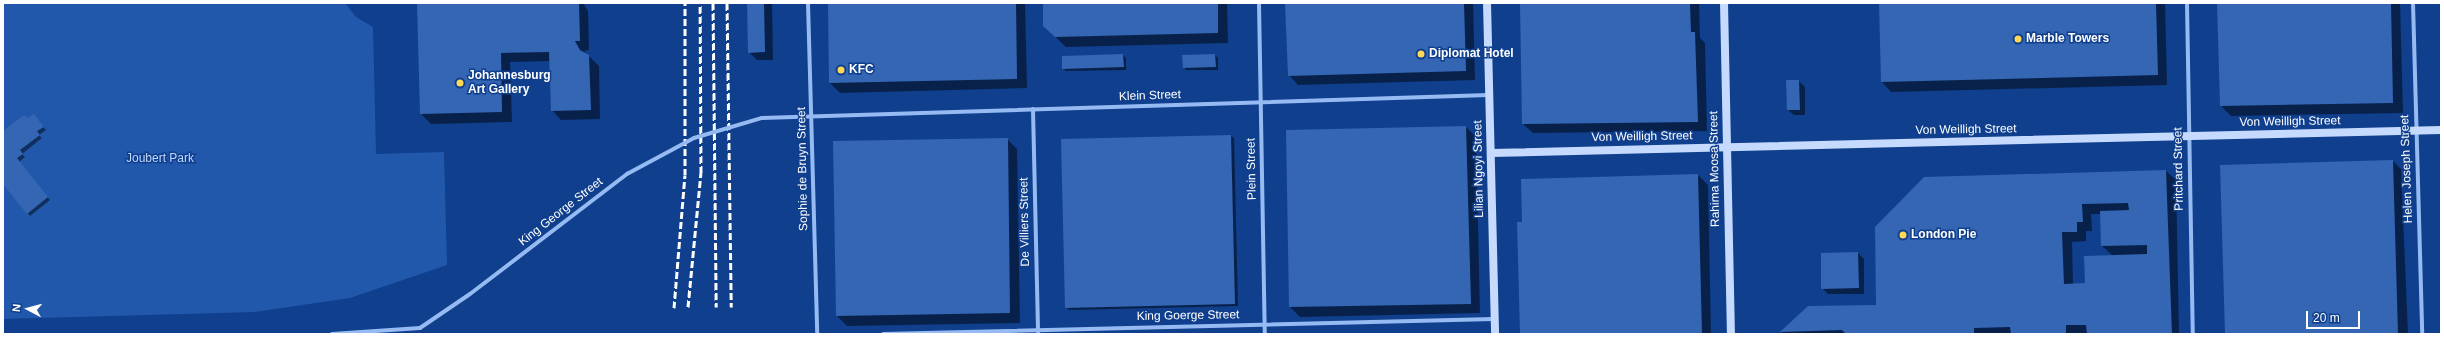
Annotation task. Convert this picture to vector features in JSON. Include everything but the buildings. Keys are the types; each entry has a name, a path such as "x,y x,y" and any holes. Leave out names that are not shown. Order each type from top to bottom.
{"main road":[{"name":"Lilian Ngoyi Street","path":"1487,3 1495,334"},
{"name":"Rahima Moosa Street","path":"1724,3 1731,334"},
{"name":"Von Weilligh Street","path":"1491,153 2441,130"}],"street":[{"name":"Sophie de Bruyn Street","path":"808,3 817,334"},
{"name":"Plein Street","path":"1259,3 1266,334"},
{"name":"Pritchard Street","path":"2186,3 2193,334"},
{"name":"Helen Joseph Street","path":"2413,3 2422,334"},
{"name":"Klein Street","path":"811,116 1489,95"},
{"name":"De Villiers Street","path":"1033,109 1038,332"},
{"name":"King George Street","path":"420,328 482,286 627,174 694,138 762,118 811,116"},
{"name":"King Goerge Street","path":"883,334 1038,332 1265,324 1494,319"},
{"path":"332,334 420,328 420,334"}],"green space":[{"name":"Joubert Park","path":"3,3 345,3 356,17 373,27 376,154 444,152 447,265 350,298 255,312 3,319"}],"railway":[{"path":"674,308 685,175 685,3"},
{"path":"688,307 701,173 700,3"},
{"path":"713,3 716,307"},
{"path":"727,3 731,307"}],"place":[{"name":"Marble Towers","path":"2018,39"},
{"name":"Diplomat Hotel","path":"1421,54"},
{"name":"KFC","path":"841,70"},
{"name":"Johannesburg Art Gallery","path":"460,83"},
{"name":"London Pie","path":"1903,235"}]}
